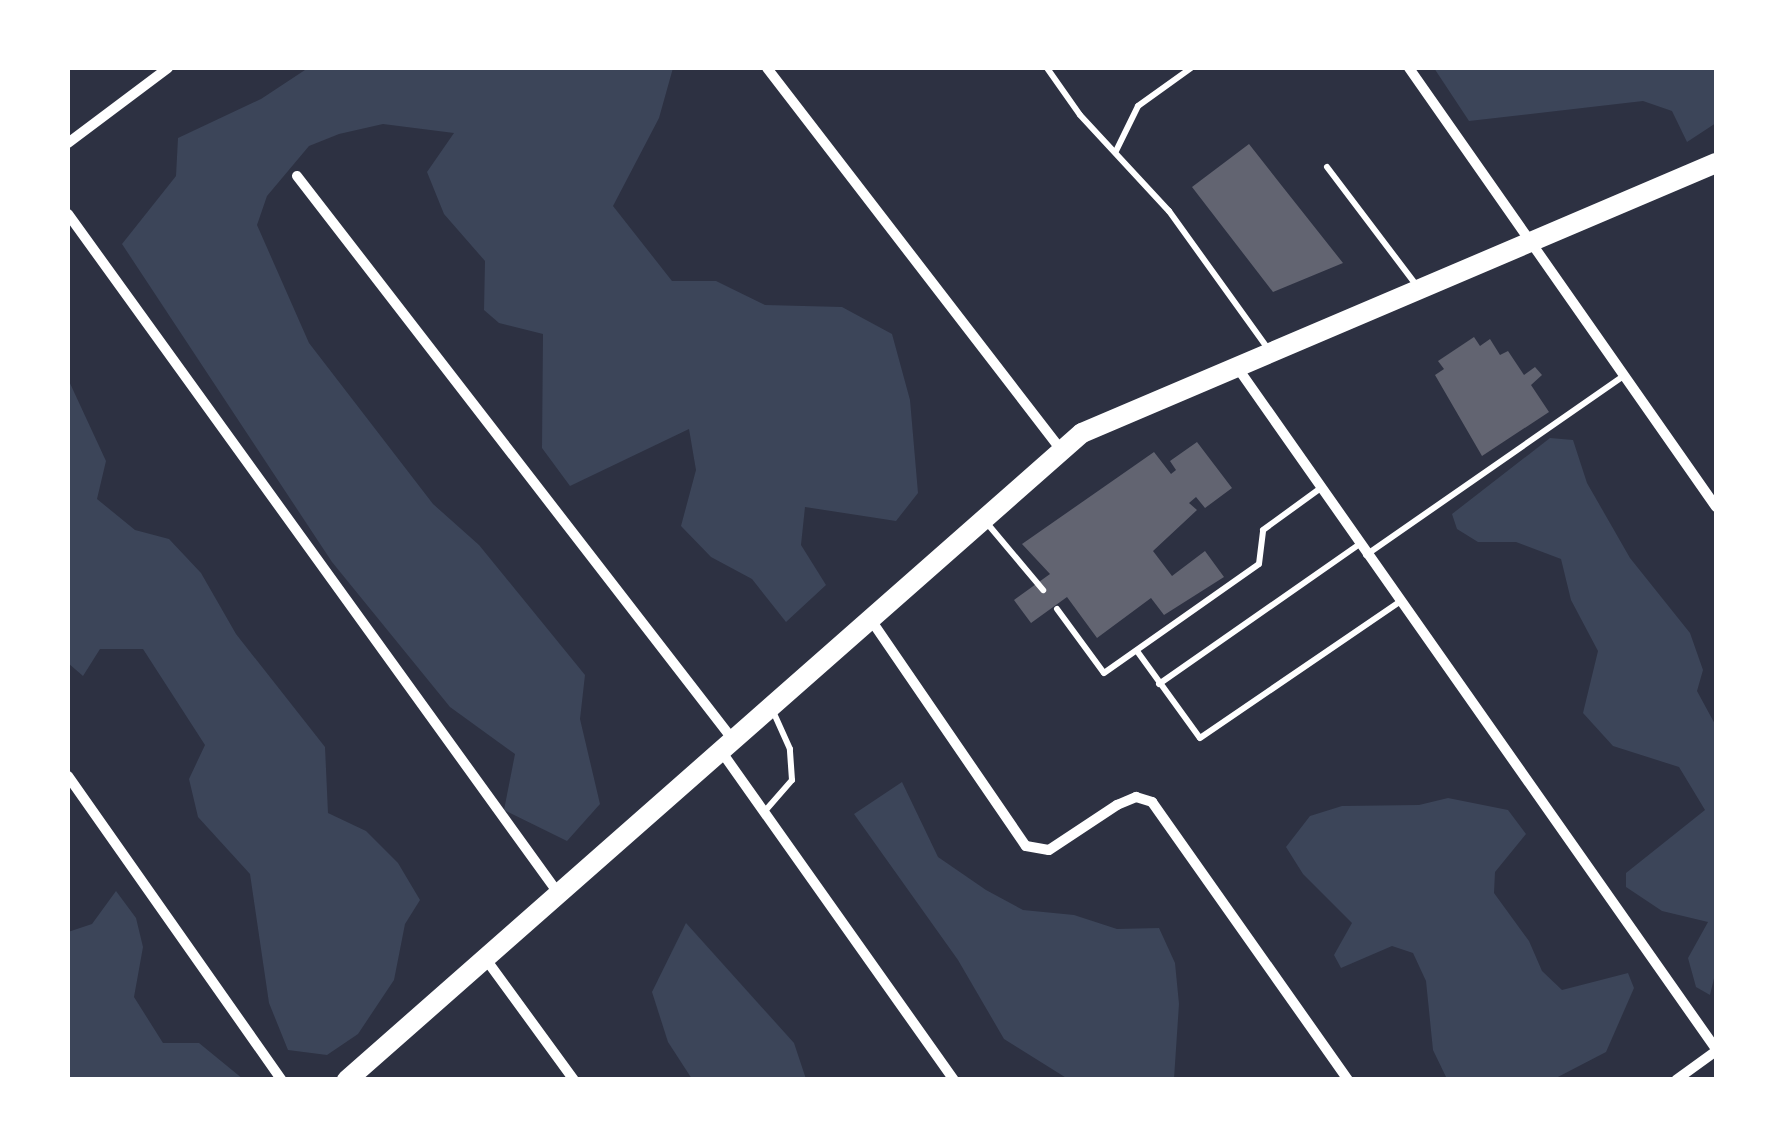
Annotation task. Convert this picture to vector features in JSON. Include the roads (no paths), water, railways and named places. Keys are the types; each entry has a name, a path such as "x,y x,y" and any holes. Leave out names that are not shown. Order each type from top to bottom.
{"main road":[{"path":"346,1080 1095,424 1716,162"}],"street":[{"path":"68,143 168,68"},
{"path":"767,68 1062,451"},
{"path":"1408,68 1716,508"},
{"path":"297,176 727,746 764,812 954,1080"},
{"path":"68,214 558,893"},
{"path":"1236,366 1357,546 1716,1050 1676,1080"},
{"path":"871,620 1026,846 1049,850 1116,805 1136,798 1152,802 1348,1080"},
{"path":"68,776 282,1080"},
{"path":"484,958 574,1080"}],"lane":[{"path":"1047,68 1168,212 1269,352"},
{"path":"1116,151 1138,106 1191,68"},
{"path":"1327,168 1419,288"},
{"path":"1365,556 1624,376"},
{"path":"1057,610 1104,673 1258,564 1262,530 1318,490"},
{"path":"984,519 1043,590"},
{"path":"1159,684 1357,546"},
{"path":"1137,651 1200,738 1398,603"},
{"path":"764,812 792,780 790,748 771,708"}]}
